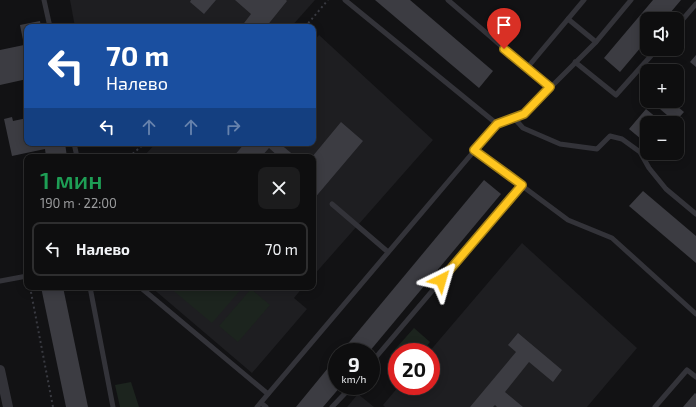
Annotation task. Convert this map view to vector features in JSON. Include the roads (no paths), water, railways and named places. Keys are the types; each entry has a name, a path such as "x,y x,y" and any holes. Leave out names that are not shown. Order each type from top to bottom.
{"street":[{"path":"0,370 8,407"}],"lane":[{"path":"44,0 49,24"},
{"path":"345,0 497,124"},
{"path":"448,0 550,87"},
{"path":"527,68 584,0"},
{"path":"266,407 259,405 497,124 524,114 596,42 631,0"},
{"path":"684,18 696,4"},
{"path":"568,19 596,42"},
{"path":"575,62 616,95 651,56"},
{"path":"514,118 523,128 560,144 597,149 610,136 622,139 640,152 649,168 666,189 696,214"},
{"path":"474,150 568,220 612,238 696,314"},
{"path":"380,352 522,185"},
{"path":"332,204 388,252"},
{"path":"0,281 24,277"},
{"path":"91,290 113,407"},
{"path":"144,290 268,394"},
{"path":"655,407 687,370 696,377"},
{"path":"332,407 343,395"}]}
